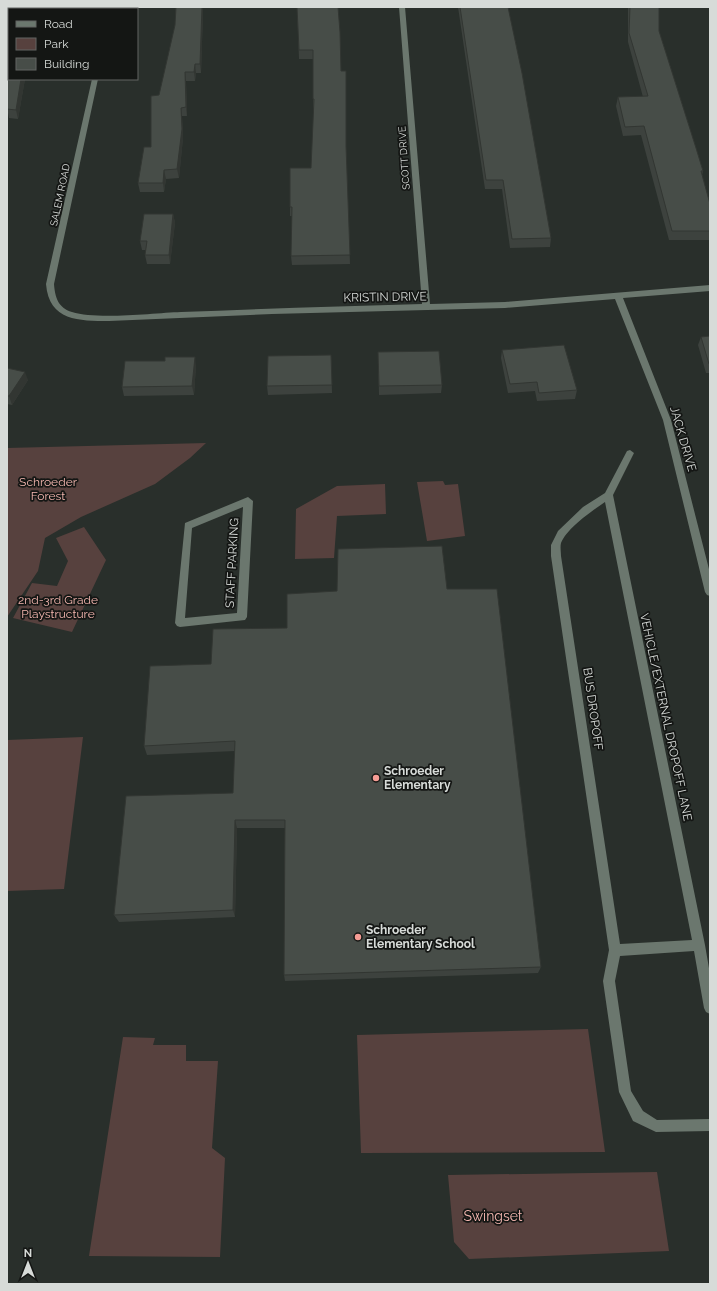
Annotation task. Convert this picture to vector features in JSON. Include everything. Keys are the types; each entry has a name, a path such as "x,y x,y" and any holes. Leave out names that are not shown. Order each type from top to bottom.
{"street":[{"name":"SCOTT DRIVE","path":"402,7 426,308"},
{"name":"SALEM ROAD","path":"61,310 54,305 51,299 50,284 95,80"},
{"name":"KRISTIN DRIVE","path":"61,310 72,315 86,318 108,318 264,311 426,308 504,305 710,288"},
{"name":"JACK DRIVE","path":"618,296 667,420 710,592"},
{"path":"608,495 630,453"},
{"name":"VEHICLE/EXTERNAL DROPOFF LANE","path":"608,495 699,945 710,1008"},
{"name":"BUS DROPOFF","path":"608,495 572,522 561,534 556,545 615,950 609,982 625,1092 638,1116 656,1126 710,1125"},
{"name":"STAFF PARKING","path":"248,500 242,618 180,623 188,526 248,500"},
{"path":"615,950 699,945"}],"green space":[{"name":"Schroeder Forest","path":"206,443 190,458 155,484 81,517 45,538 38,571 7,617 7,448"},
{"path":"443,481 445,485 458,484 465,536 427,541 417,482"},
{"path":"385,484 386,514 337,516 334,558 295,559 296,509 337,486"},
{"name":"2nd-3rd Grade Playstructure","path":"84,527 106,560 72,632 13,618 32,583 57,586 68,561 56,538"},
{"path":"83,737 64,889 7,891 7,740"},
{"path":"588,1029 605,1152 361,1153 357,1035"},
{"path":"123,1037 155,1038 153,1045 186,1045 186,1061 218,1061 212,1148 225,1158 220,1257 89,1256"},
{"name":"Swingset","path":"657,1172 669,1251 469,1259 454,1242 448,1175"}],"building":[{"path":"176,7 202,7 200,64 195,64 194,72 185,72 186,107 181,108 182,129 177,169 164,170 163,183 138,183 144,147 151,147 151,96 159,95 175,25"},
{"path":"297,7 338,7 341,71 346,71 346,146 350,255 291,256 292,207 290,207 290,168 311,168 314,99 313,50 299,50"},
{"path":"460,7 508,7 522,73 551,238 512,239 503,180 486,180"},
{"path":"630,7 659,7 659,31 703,171 701,171 710,204 710,231 672,231 644,126 625,127 618,97 648,96 629,33"},
{"path":"8,30 8,80 21,80 16,110 7,109"},
{"path":"144,214 173,214 169,255 145,255 147,241 140,241"},
{"path":"710,336 710,364 709,364 701,337"},
{"path":"564,345 577,390 539,393 537,382 510,384 502,350"},
{"path":"439,351 442,385 379,386 378,352"},
{"path":"331,355 332,385 267,386 268,356"},
{"path":"165,357 195,357 192,386 122,387 125,361 165,361"},
{"path":"7,368 25,372 9,396 7,396"},
{"name":"Schroeder Elementary","path":"442,546 447,589 497,589 541,967 284,975 285,820 235,820 233,910 114,915 126,796 233,793 235,741 144,746 150,666 211,664 213,629 287,628 287,594 337,591 338,549"}],"place":[{"name":"Schroeder Elementary","path":"376,778"},
{"name":"Schroeder Elementary School","path":"358,937"}]}
